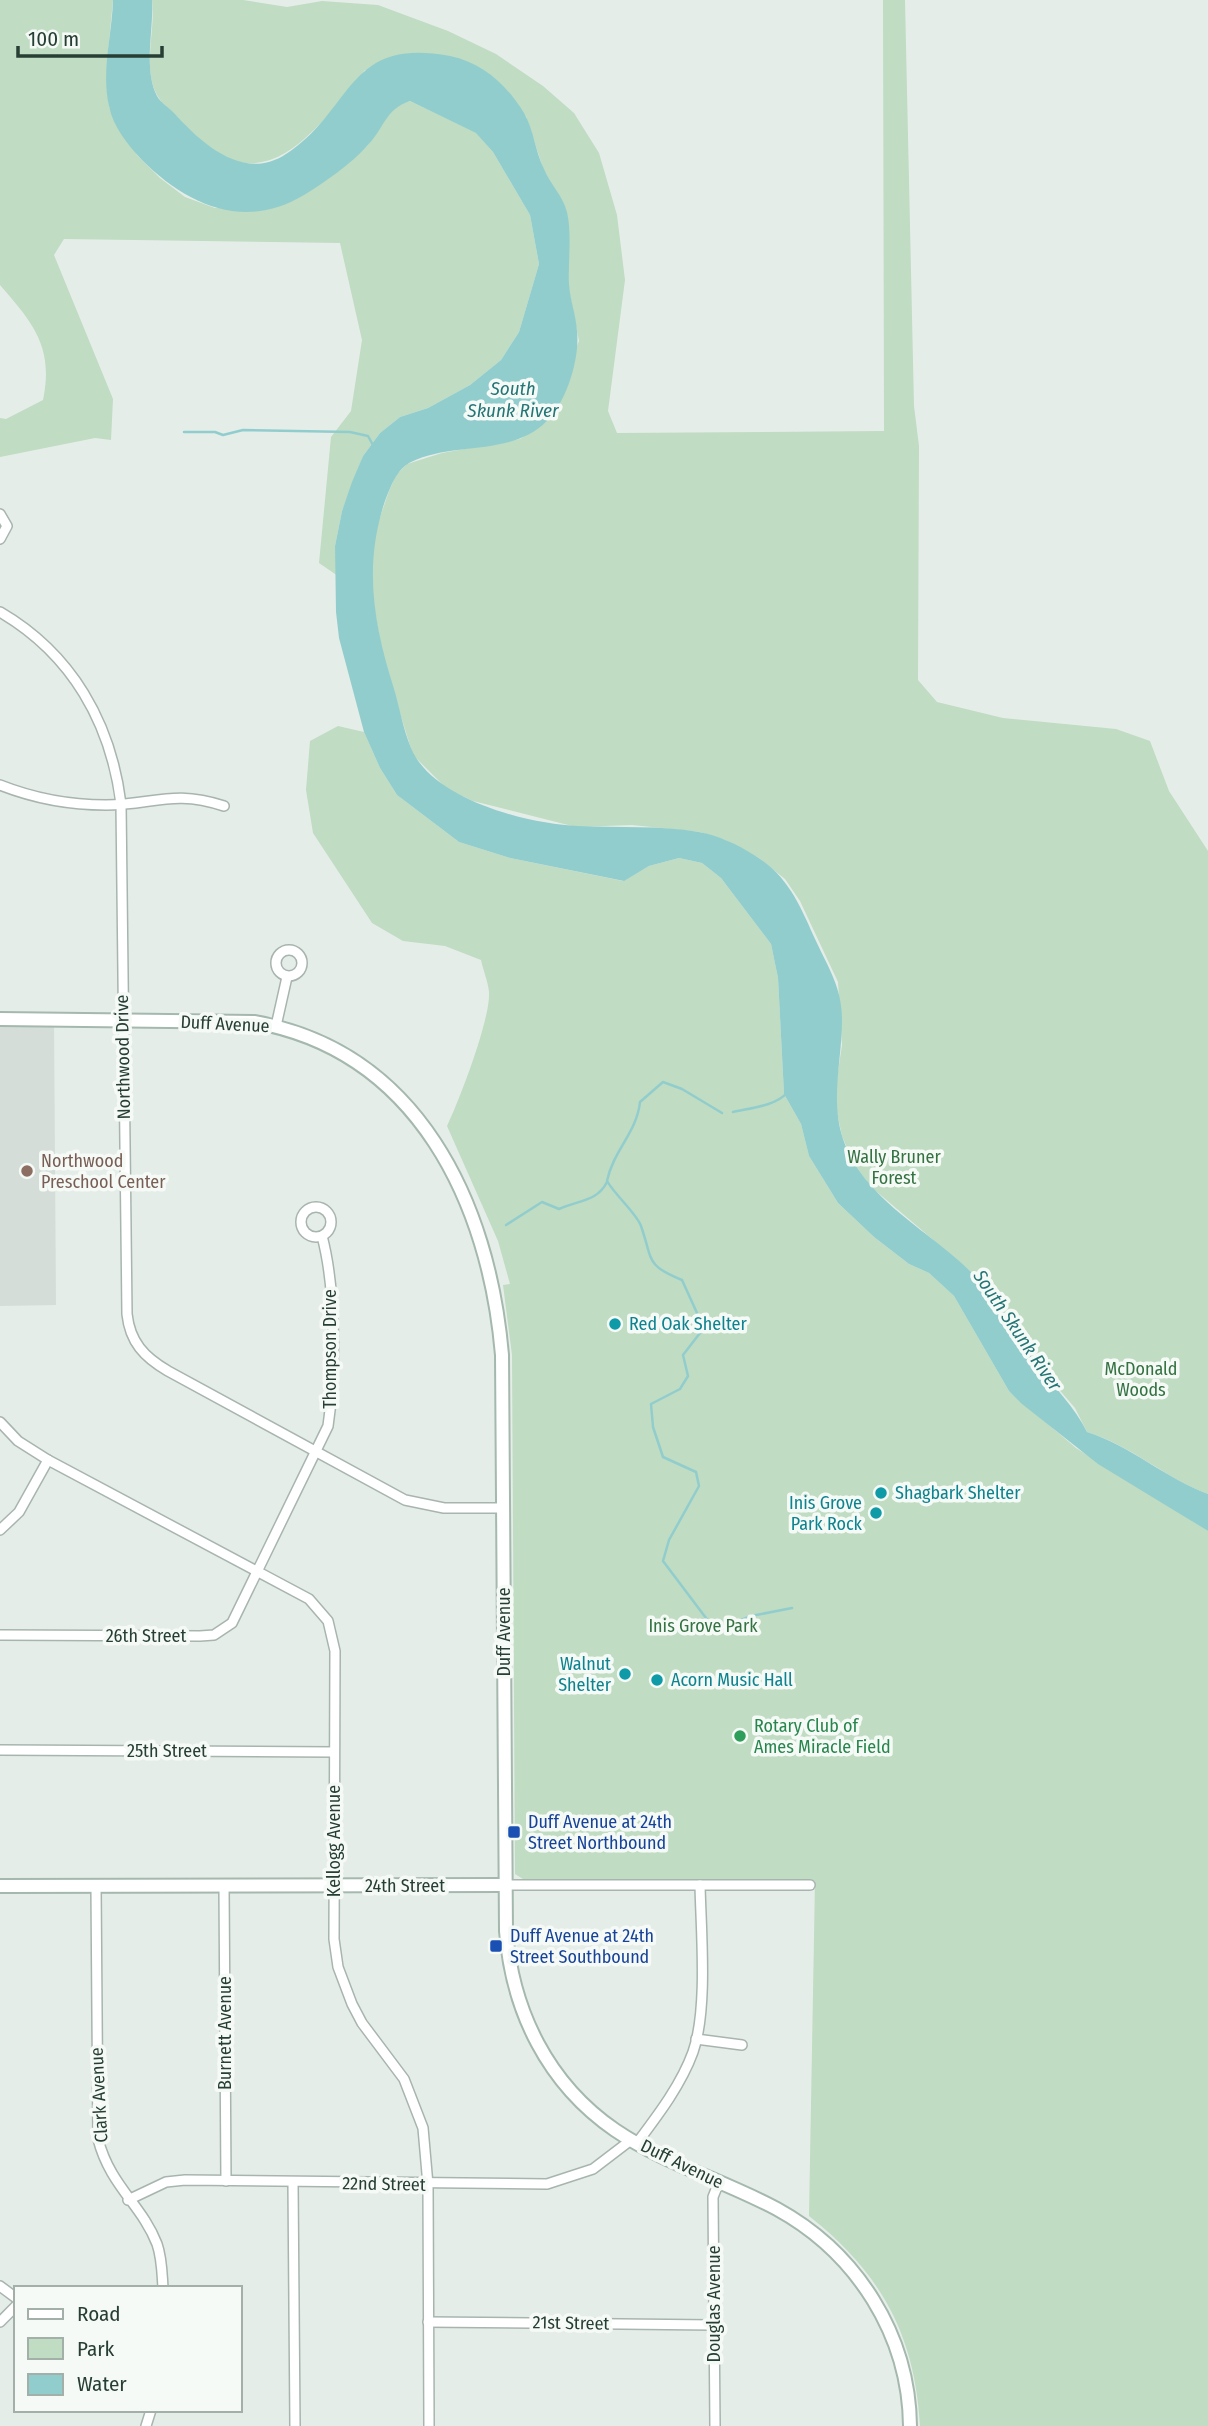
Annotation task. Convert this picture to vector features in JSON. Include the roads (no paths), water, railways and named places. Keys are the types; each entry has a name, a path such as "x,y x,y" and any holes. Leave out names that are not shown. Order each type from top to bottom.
{"main road":[{"name":"Duff Avenue","path":"0,1019 254,1023 276,1026 317,1039 373,1072 422,1126 458,1184 490,1267 498,1310 502,1355 505,1885 512,1982 537,2042 571,2092 592,2112 634,2141 776,2209 808,2228 865,2286 879,2308 898,2353 906,2379 909,2426"},
{"name":"24th Street","path":"0,1886 505,1885"}],"street":[{"path":"0,514 8,526 0,539"},
{"name":"Northwood Drive","path":"0,612 44,643 82,689 111,749 121,804 127,1314 132,1339 153,1362 405,1500 444,1508 503,1508"},
{"path":"0,785 54,801 121,804 179,797 224,806"},
{"path":"276,1026 287,977"},
{"name":"Thompson Drive","path":"258,1573 318,1452 328,1426 332,1402 331,1286 322,1236"},
{"name":"Kellogg Avenue","path":"0,1422 18,1441 48,1460 309,1599 328,1621 335,1651 334,1939 343,1984 362,2024 392,2060 409,2091 423,2128 428,2185 429,2426"},
{"path":"0,1530 19,1512 48,1460"},
{"name":"26th Street","path":"0,1635 214,1635 224,1630 239,1615 258,1573"},
{"name":"25th Street","path":"0,1750 334,1752"},
{"name":"24th Street","path":"505,1885 810,1885"},
{"name":"22nd Street","path":"128,2200 166,2182 528,2186 564,2180 606,2161 634,2141 679,2082 696,2039 700,1993 700,1885"},
{"name":"Clark Avenue","path":"96,1886 96,2124 107,2167 158,2245 163,2286"},
{"name":"Burnett Avenue","path":"225,1886 226,2181"},
{"path":"696,2039 742,2045"},
{"path":"293,2182 295,2426"},
{"name":"Douglas Avenue","path":"715,2426 713,2197 719,2182"},
{"path":"0,2322 14,2308"},
{"name":"21st Street","path":"428,2322 713,2325"}],"water":[{"name":"South Skunk River","path":"113,0 152,0 150,61 157,96 197,136 225,156 239,162 270,162 286,154 326,117 354,81 370,67 390,57 416,53 462,59 493,76 517,103 527,120 544,169 567,212 570,238 569,284 576,325 576,354 571,379 561,402 547,421 533,432 517,440 445,452 411,462 398,474 389,490 374,549 374,596 381,642 411,748 422,766 439,781 460,795 508,814 557,824 669,828 706,833 754,855 776,872 799,904 837,988 842,1035 837,1110 843,1139 853,1161 883,1198 958,1260 984,1286 1037,1365 1070,1405 1087,1432 1118,1445 1177,1480 1208,1494 1208,1531 1098,1464 1022,1404 1009,1391 954,1296 929,1273 909,1264 874,1237 838,1203 809,1156 801,1124 784,1094 778,978 771,944 721,878 702,863 679,858 649,866 624,881 510,858 459,842 397,795 380,768 364,732 339,638 335,546 342,511 363,456 380,433 400,417 428,408 470,385 501,360 519,332 539,264 530,215 493,152 476,133 410,101 390,114 373,140 346,166 304,195 282,206 238,212 197,200 178,190 142,160 126,142 114,121 106,80"}],"waterway":[{"path":"184,432 215,432 223,435 243,430 350,432 368,436 373,445"},
{"path":"722,1113 682,1089 663,1082 640,1102 634,1123 614,1160 607,1181 639,1221 652,1260 662,1270 682,1280 697,1313 700,1333 683,1355 688,1376 680,1389 651,1404 653,1427 663,1457 696,1472 699,1486 669,1540 663,1561 709,1622 727,1626 751,1616 792,1608"},
{"path":"733,1112 769,1104 787,1093"},
{"path":"506,1225 542,1202 559,1209 586,1200 603,1189 607,1182"}],"place":[{"name":"Northwood Preschool Center","path":"27,1171"},
{"name":"Red Oak Shelter","path":"615,1324"},
{"name":"Shagbark Shelter","path":"881,1493"},
{"name":"Inis Grove Park Rock","path":"876,1513"},
{"name":"Walnut Shelter","path":"625,1674"},
{"name":"Acorn Music Hall","path":"657,1680"},
{"name":"Rotary Club of Ames Miracle Field","path":"740,1736"},
{"name":"Duff Avenue at 24th Street Northbound","path":"514,1832"},
{"name":"Duff Avenue at 24th Street Southbound","path":"496,1946"}],"park label":[{"name":"Wally Bruner Forest","path":"894,1167"},
{"name":"McDonald Woods","path":"1141,1379"},
{"name":"Inis Grove Park","path":"703,1626"}]}
